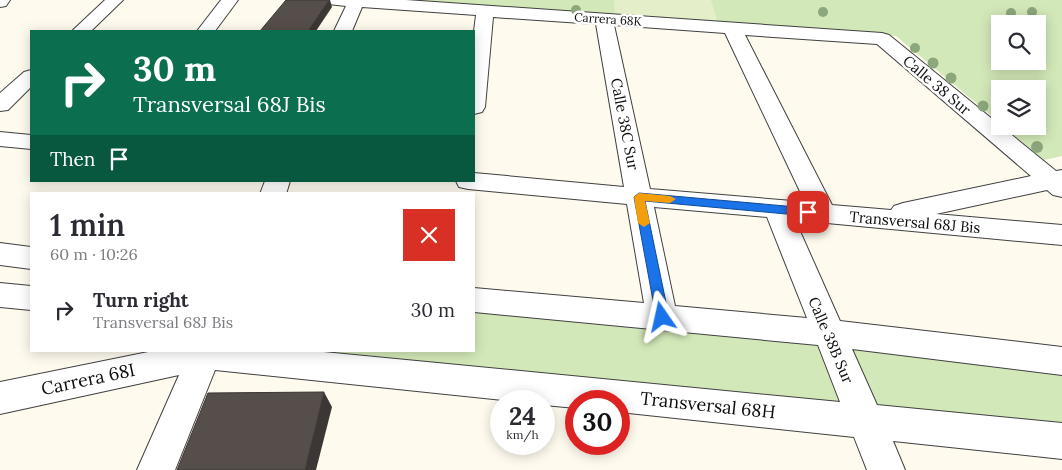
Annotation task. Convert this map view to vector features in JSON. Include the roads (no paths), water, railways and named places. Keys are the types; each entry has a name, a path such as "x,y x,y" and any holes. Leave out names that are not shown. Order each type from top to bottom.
{"street":[{"path":"82,30 115,0"},
{"path":"207,30 230,0"},
{"name":"Carrera 68K","path":"334,0 882,39"},
{"path":"343,30 356,1"},
{"path":"475,98 485,11"},
{"name":"Calle 38C Sur","path":"604,19 662,317"},
{"path":"732,28 823,213"},
{"name":"Calle 38 Sur","path":"882,39 1059,182"},
{"path":"0,105 30,77"},
{"path":"0,139 30,142"},
{"name":"Transversal 68J Bis","path":"475,182 1062,235"},
{"path":"874,218 1059,182"},
{"name":"Calle 38B Sur","path":"777,209 886,470"},
{"path":"0,254 30,258"},
{"path":"0,295 30,298"},
{"path":"475,300 828,332 1062,361"},
{"path":"156,470 206,353"},
{"name":"Transversal 68H","path":"206,353 1062,441"},
{"name":"Carrera 68I","path":"0,398 206,353"}]}
